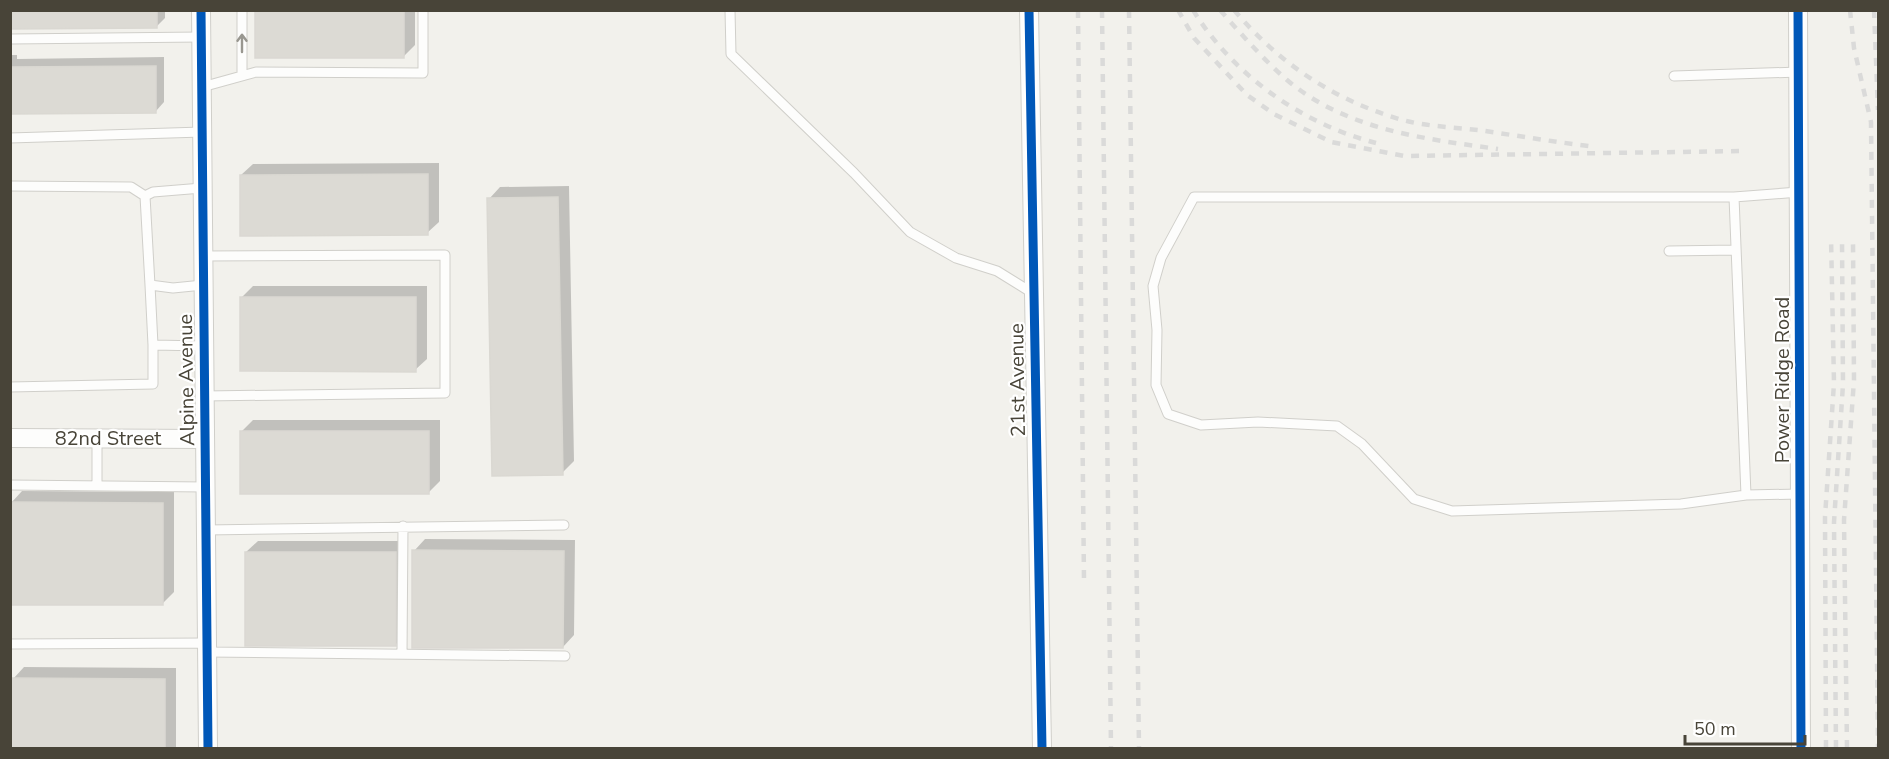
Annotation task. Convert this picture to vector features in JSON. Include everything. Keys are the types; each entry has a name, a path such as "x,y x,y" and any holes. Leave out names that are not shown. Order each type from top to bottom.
{"street":[{"name":"Alpine Avenue","path":"201,10 208,748"},
{"name":"21st Avenue","path":"1029,10 1042,748"},
{"name":"Power Ridge Road","path":"1798,10 1801,748"},
{"name":"82nd Street","path":"10,438 205,439"}],"lane":[{"path":"242,10 242,75"},
{"path":"202,87 256,72 423,73 423,10"},
{"path":"729,10 731,54 854,173 910,232 956,258 997,271 1034,294"},
{"path":"10,39 201,37"},
{"path":"1674,76 1799,72"},
{"path":"10,138 202,132"},
{"path":"10,186 131,187 145,196"},
{"path":"145,196 153,192 202,188"},
{"path":"1799,192 1734,197 1194,197 1161,258 1153,286 1157,330 1156,385 1168,414 1201,425 1258,422 1338,426 1362,444 1414,500 1452,511 1681,504 1746,495 1800,494"},
{"path":"10,387 153,384 145,196"},
{"path":"1734,197 1746,495"},
{"path":"1669,251 1736,250"},
{"path":"203,256 445,255 445,393 204,396"},
{"path":"150,285 173,288 203,285"},
{"path":"153,345 204,346"},
{"path":"97,438 97,486"},
{"path":"10,485 205,487"},
{"path":"206,530 564,525"},
{"path":"402,654 403,526"},
{"path":"10,644 565,656"}],"building":[{"path":"10,10 157,10 157,28 10,29"},
{"path":"255,10 404,10 404,58 255,58"},
{"path":"156,66 156,113 10,114 10,67"},
{"path":"428,174 428,235 240,236 240,175"},
{"path":"558,197 563,475 492,476 487,198"},
{"path":"240,297 416,297 416,372 240,371"},
{"path":"240,431 429,431 429,494 240,494"},
{"path":"10,502 163,503 163,605 10,605"},
{"path":"412,550 564,551 563,648 412,648"},
{"path":"245,552 396,552 396,646 245,646"},
{"path":"11,678 165,679 165,748 11,748"}],"railway":[{"path":"1078,10 1084,581"},
{"path":"1102,10 1111,748"},
{"path":"1129,10 1139,748"},
{"path":"1178,10 1194,38 1247,95 1274,114 1331,142 1404,156 1746,151"},
{"path":"1193,10 1228,56 1272,94 1322,123 1376,143"},
{"path":"1220,10 1287,80 1310,97 1335,110 1387,130 1498,149"},
{"path":"1234,10 1269,47 1288,63 1329,90 1375,111 1420,124 1589,146"},
{"path":"1850,10 1854,48 1871,122 1878,748"},
{"path":"1874,10 1878,110"},
{"path":"1826,748 1825,517 1834,383 1831,237"},
{"path":"1836,748 1834,522 1843,384 1842,239"},
{"path":"1847,748 1844,520 1854,380 1853,240"}],"cycle path":[{"path":"201,10 208,748"},
{"path":"1029,10 1042,748"},
{"path":"1798,10 1801,748"}]}
